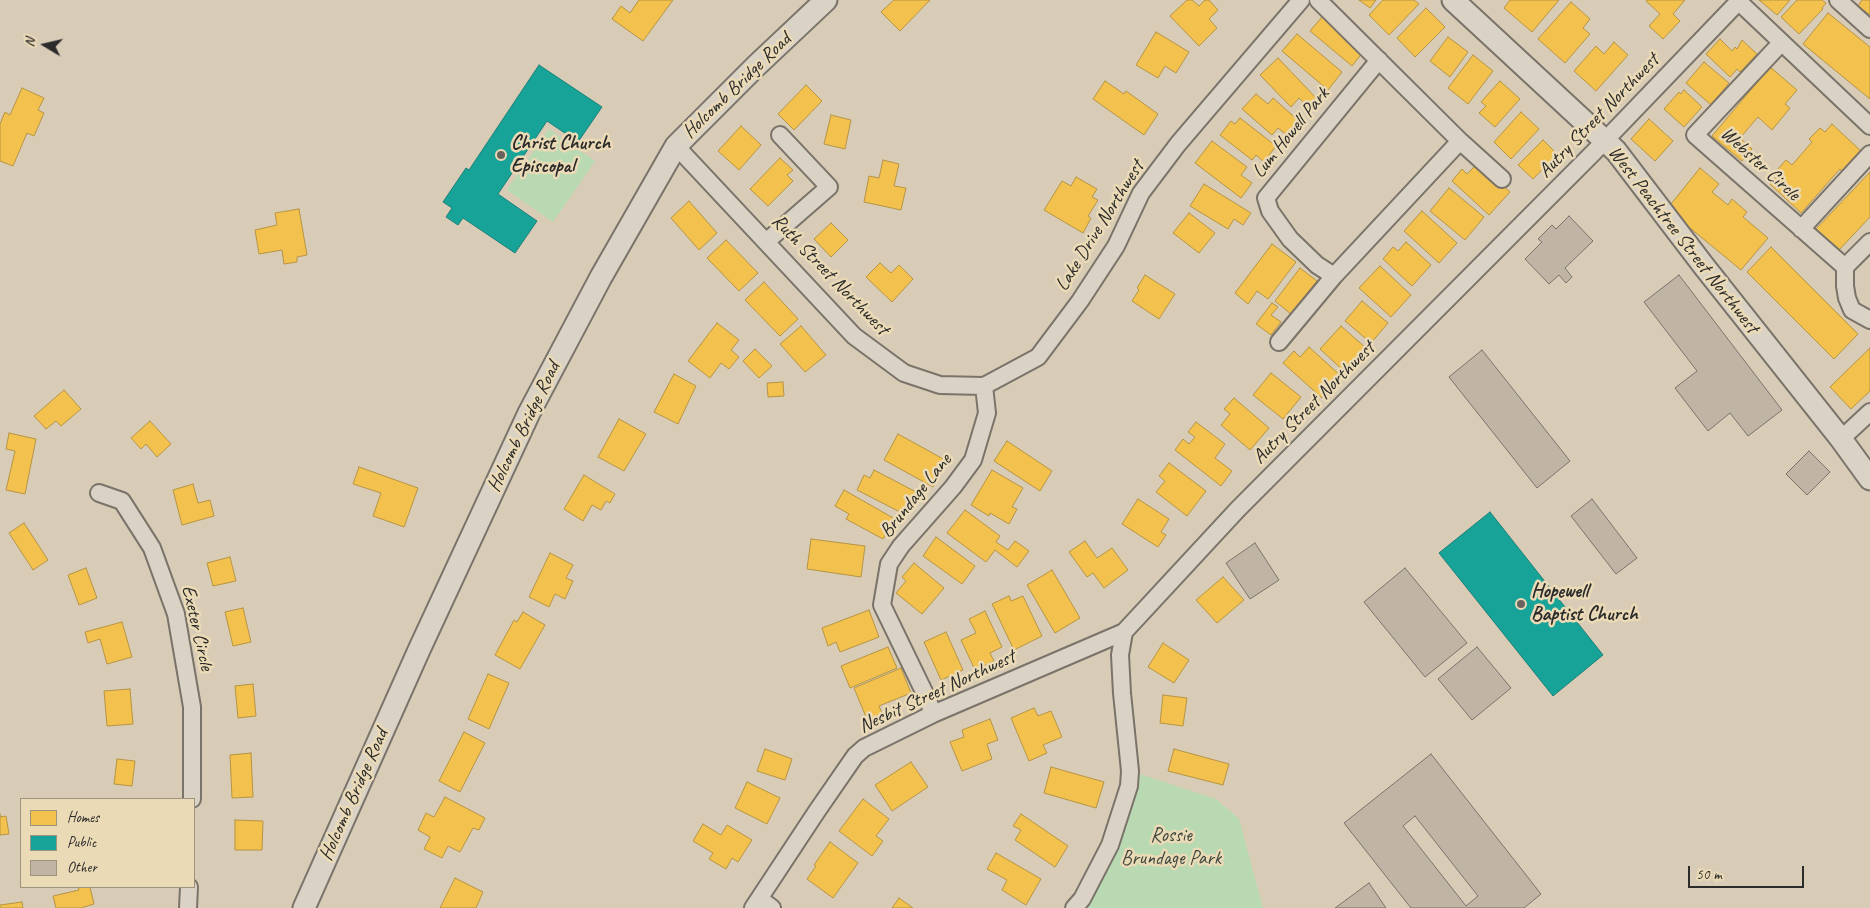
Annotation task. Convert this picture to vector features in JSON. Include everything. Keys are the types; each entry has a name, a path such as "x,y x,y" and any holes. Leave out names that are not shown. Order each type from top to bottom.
{"street":[{"name":"Holcomb Bridge Road","path":"304,908 419,650 529,413 600,277 676,146 756,66 826,0"},
{"name":"Lake Drive Northwest","path":"1006,374 1038,357 1080,300 1116,246 1141,194 1178,144 1301,0"},
{"path":"1318,0 1460,141 1502,178"},
{"name":"West Peachtree Street Northwest","path":"1453,0 1616,151 1703,265 1841,439 1870,479"},
{"path":"1838,0 1870,29"},
{"path":"1738,1 1870,126"},
{"name":"Autry Street Northwest","path":"1124,632 1238,509 1605,141 1738,1"},
{"name":"Webster Circle","path":"1781,43 1695,135 1845,267"},
{"name":"Lum Howell Park","path":"1334,276 1317,265 1290,239 1270,211 1266,198 1379,60"},
{"path":"767,241 829,187 780,135"},
{"path":"1279,342 1334,276 1460,141"},
{"name":"Ruth Street Northwest","path":"676,146 854,336 904,373 940,385 984,386 1006,374"},
{"name":"Webster Circle","path":"1801,229 1870,154"},
{"path":"1870,242 1845,267 1845,286 1852,310 1870,320"},
{"name":"Brundage Lane","path":"933,714 882,605 889,564 900,546 954,487 973,460 987,413 984,386"},
{"path":"1841,439 1870,412"},
{"name":"Exeter Circle","path":"99,493 122,501 152,548 176,614 192,707 192,798"},
{"path":"1074,908 1082,899 1110,845 1129,786 1130,772 1120,655 1124,632"},
{"name":"Nesbit Street Northwest","path":"762,905 855,756 864,748 933,714 1124,632"},
{"path":"188,908 189,888"}],"green space":[{"path":"549,129 595,161 553,222 507,190"},
{"name":"Rossie Brundage Park","path":"1130,771 1216,799 1239,819 1263,908 1074,908 1082,899"}],"building: Homes":[{"path":"639,0 673,0 643,41 612,19 621,6 630,13"},
{"path":"894,0 930,0 900,31 881,12"},
{"path":"1187,0 1192,0 1199,6 1205,0 1209,0 1218,10 1209,19 1217,28 1199,46 1170,16"},
{"path":"1359,0 1376,0 1370,8"},
{"path":"1383,0 1414,0 1419,4 1389,35 1369,15"},
{"path":"1510,0 1559,0 1532,32 1504,8"},
{"path":"1647,0 1685,0 1673,14 1680,21 1663,39 1649,26 1660,14"},
{"path":"1759,0 1790,0 1777,15"},
{"path":"1797,0 1822,0 1826,3 1823,9 1799,34 1781,17"},
{"path":"1862,0 1870,0 1870,15 1858,6"},
{"path":"1571,2 1590,19 1583,28 1590,34 1565,63 1538,39"},
{"path":"1426,8 1445,27 1415,57 1397,38"},
{"path":"1828,13 1870,47 1870,99 1803,44"},
{"path":"1322,17 1363,52 1352,66 1310,31"},
{"path":"1156,32 1189,52 1176,73 1165,66 1158,78 1136,65"},
{"path":"1297,34 1342,72 1328,90 1282,51"},
{"path":"1448,37 1468,52 1450,77 1430,61"},
{"path":"1720,39 1732,51 1735,47 1737,49 1742,40 1757,54 1740,72 1737,69 1730,77 1706,54"},
{"path":"1614,42 1628,55 1596,91 1574,71 1596,46 1604,54"},
{"path":"1473,55 1493,71 1468,104 1448,88"},
{"path":"1278,58 1318,100 1309,108 1299,98 1291,107 1260,75"},
{"path":"1704,62 1729,83 1711,105 1686,83"},
{"path":"1770,67 1797,90 1785,104 1790,108 1772,130 1758,117 1740,138 1752,149 1742,161 1712,136"},
{"path":"1105,81 1124,94 1126,91 1158,114 1144,135 1093,99"},
{"path":"1500,81 1520,99 1495,127 1479,113 1486,106 1481,102"},
{"path":"806,85 822,101 794,130 778,114"},
{"path":"22,88 44,98 38,110 44,113 34,136 27,133 13,166 0,161 0,124 5,112 10,115"},
{"path":"1684,90 1702,107 1684,127 1664,109 1679,92 1681,94"},
{"path":"1256,94 1268,104 1273,98 1300,122 1288,136 1278,128 1272,135 1242,109"},
{"path":"1521,112 1539,129 1511,159 1494,142"},
{"path":"831,115 851,120 845,149 824,144"},
{"path":"1240,118 1276,146 1264,162 1256,155 1252,160 1220,135 1231,121 1235,124"},
{"path":"1649,119 1673,141 1655,161 1631,139"},
{"path":"1832,124 1862,152 1843,173 1840,169 1801,213 1770,184 1779,174 1776,171 1786,160 1792,165 1812,142 1809,139 1820,128 1825,132"},
{"path":"741,126 761,145 739,170 718,151"},
{"path":"1543,140 1557,154 1533,179 1518,165"},
{"path":"1212,141 1247,167 1241,175 1252,183 1241,198 1195,163"},
{"path":"780,158 793,170 787,175 793,181 768,206 750,189"},
{"path":"883,160 899,164 894,186 906,188 901,210 864,202 869,176 879,178"},
{"path":"1478,163 1510,192 1489,215 1452,181 1462,169 1467,174"},
{"path":"1700,168 1719,184 1712,192 1728,205 1732,199 1747,212 1743,217 1768,238 1741,270 1667,209"},
{"path":"1870,172 1870,217 1839,250 1816,229"},
{"path":"1076,177 1097,189 1092,197 1098,200 1088,216 1091,218 1083,233 1044,210 1062,181 1071,186"},
{"path":"1204,184 1251,213 1243,225 1234,219 1228,229 1190,206"},
{"path":"1449,188 1484,217 1465,240 1430,211"},
{"path":"689,201 717,233 699,250 671,218"},
{"path":"299,209 307,255 297,257 297,262 284,264 282,250 259,254 255,230 277,225 275,213"},
{"path":"1422,211 1457,243 1439,263 1404,231"},
{"path":"1189,213 1215,233 1199,253 1173,233"},
{"path":"831,223 848,240 831,257 814,239"},
{"path":"726,240 758,273 739,291 707,258"},
{"path":"1406,242 1431,265 1412,286 1383,259 1393,247 1398,251"},
{"path":"1272,244 1296,262 1268,299 1257,291 1248,304 1235,293"},
{"path":"1771,247 1858,334 1834,359 1747,272"},
{"path":"880,263 891,273 899,265 913,279 892,302 866,277"},
{"path":"1380,266 1411,295 1391,317 1359,288"},
{"path":"1300,268 1317,281 1291,314 1275,301"},
{"path":"1145,275 1175,294 1159,319 1132,301"},
{"path":"764,282 798,319 780,336 745,300"},
{"path":"1362,301 1388,323 1371,343 1345,321"},
{"path":"1272,303 1278,307 1271,315 1281,322 1271,335 1256,324"},
{"path":"717,323 739,340 731,350 739,357 729,369 721,363 710,378 688,361"},
{"path":"801,326 826,355 805,372 780,344"},
{"path":"1341,326 1367,349 1346,373 1320,349"},
{"path":"1309,347 1341,376 1322,398 1283,363 1294,351 1300,357"},
{"path":"1870,348 1870,391 1851,409 1830,387"},
{"path":"755,349 772,366 759,378 743,361"},
{"path":"1271,373 1301,397 1283,419 1253,395"},
{"path":"674,374 696,386 678,424 654,412"},
{"path":"783,382 784,396 768,397 767,383"},
{"path":"64,390 81,409 61,426 56,421 46,429 34,416"},
{"path":"1234,398 1269,428 1250,450 1221,425 1230,414 1224,409"},
{"path":"619,419 646,434 624,471 598,457"},
{"path":"150,421 171,444 157,457 146,444 141,449 131,438"},
{"path":"1196,422 1225,444 1215,458 1232,471 1221,486 1175,450 1183,439 1189,444 1195,437 1188,432"},
{"path":"9,433 36,439 25,494 6,490 15,451 6,449"},
{"path":"898,434 947,461 933,487 884,460"},
{"path":"1007,441 1052,471 1040,491 994,461"},
{"path":"1169,463 1206,491 1187,516 1156,492 1165,481 1159,476"},
{"path":"359,467 418,488 404,527 373,516 381,493 353,484"},
{"path":"874,470 920,494 915,505 910,503 904,514 857,490 864,475 870,478"},
{"path":"992,470 1023,488 1012,507 1017,509 1009,524 990,513 989,516 971,505"},
{"path":"584,475 615,494 610,503 606,501 601,510 592,505 583,521 564,509"},
{"path":"193,484 198,503 210,500 214,516 182,525 173,490"},
{"path":"844,490 895,519 883,539 846,519 849,514 835,506"},
{"path":"1138,499 1169,519 1161,532 1166,535 1158,547 1122,524"},
{"path":"965,510 1000,536 996,542 1008,550 1015,541 1029,551 1017,567 995,550 986,562 947,533"},
{"path":"24,523 48,560 33,570 9,533"},
{"path":"936,537 975,566 962,584 923,556"},
{"path":"811,539 865,546 861,577 807,569"},
{"path":"1085,541 1097,558 1112,548 1128,570 1104,588 1093,573 1087,577 1069,552"},
{"path":"550,553 573,565 566,578 573,581 565,599 555,594 549,607 529,597"},
{"path":"230,557 236,581 213,586 207,563"},
{"path":"914,563 944,588 922,614 896,593 906,581 902,577"},
{"path":"86,568 97,598 79,605 68,575"},
{"path":"1052,570 1080,618 1055,633 1027,585"},
{"path":"1223,577 1244,600 1217,623 1196,600"},
{"path":"1009,596 1011,601 1023,596 1042,636 1014,650 992,604"},
{"path":"243,608 251,642 233,646 225,612"},
{"path":"869,610 879,637 840,652 836,642 828,646 822,628"},
{"path":"985,611 1002,647 990,653 994,661 975,670 961,640 976,633 969,619"},
{"path":"523,612 545,625 520,669 495,655 514,620 517,622"},
{"path":"122,622 132,657 107,664 100,639 88,643 85,632"},
{"path":"946,632 963,670 941,680 924,642"},
{"path":"1163,643 1189,660 1174,683 1148,667"},
{"path":"888,647 897,668 850,688 841,666"},
{"path":"901,668 911,693 879,706 884,718 869,724 854,688"},
{"path":"488,674 509,683 489,729 468,719"},
{"path":"253,684 256,716 238,718 235,686"},
{"path":"130,689 133,724 107,726 104,691"},
{"path":"1163,695 1187,698 1183,726 1160,723"},
{"path":"1034,708 1038,716 1051,711 1062,737 1043,745 1047,753 1029,761 1011,718"},
{"path":"990,719 998,740 987,744 992,759 962,771 950,742 964,737 962,730"},
{"path":"464,732 485,743 460,792 439,781"},
{"path":"765,749 792,759 785,780 757,771"},
{"path":"1174,749 1229,764 1223,785 1168,771"},
{"path":"251,753 253,797 232,798 230,755"},
{"path":"117,759 135,761 132,786 114,784"},
{"path":"911,762 928,787 892,811 875,785"},
{"path":"1051,767 1104,782 1096,808 1044,793"},
{"path":"747,782 780,798 767,824 735,808"},
{"path":"445,797 485,818 479,830 473,828 460,852 448,846 442,858 424,849 430,837 418,830 426,813 434,817"},
{"path":"863,799 889,819 876,836 883,841 872,856 839,831"},
{"path":"1021,814 1068,846 1055,867 1015,840 1021,830 1013,826"},
{"path":"6,816 9,834 0,835 0,817"},
{"path":"235,820 263,821 262,850 235,850"},
{"path":"703,824 721,835 727,825 752,840 738,862 732,858 726,869 709,859 713,853 693,841"},
{"path":"830,842 858,863 833,898 807,879"},
{"path":"996,853 1041,879 1026,905 1002,890 1007,880 987,869"},
{"path":"455,878 483,892 476,908 440,908"},
{"path":"78,888 90,888 94,904 81,908 56,908 53,896 79,890"},
{"path":"899,898 913,908 892,908"},
{"path":"22,902 23,908 0,908 0,905"}],"building: Public":[{"name":"Christ Church Episcopal","path":"539,65 602,107 578,142 547,121 498,194 537,221 515,253 463,218 458,225 446,217 452,208 443,202 466,168 469,170"},
{"name":"Hopewell Baptist Church","path":"1490,512 1603,655 1553,696 1439,553"}],"building: Other":[{"path":"1569,216 1593,241 1565,268 1572,277 1566,283 1559,275 1549,284 1525,259 1542,242 1538,239 1552,225 1556,229"},
{"path":"1679,275 1782,410 1748,436 1730,413 1708,431 1675,388 1697,371 1644,302"},
{"path":"1482,350 1570,461 1537,488 1449,377"},
{"path":"1809,451 1830,472 1807,495 1786,474"},
{"path":"1592,499 1637,558 1616,574 1571,516"},
{"path":"1255,543 1279,580 1250,599 1226,563"},
{"path":"1405,568 1467,643 1425,677 1364,602"},
{"path":"1477,647 1511,688 1472,720 1438,679"},
{"path":"1431,754 1541,894 1524,908 1411,908 1344,823","holes":["1415,816 1478,896 1466,906 1403,826"]},
{"path":"1369,883 1386,908 1335,908"}],"place":[{"name":"Christ Church Episcopal","path":"501,155"},
{"name":"Hopewell Baptist Church","path":"1521,604"}]}
